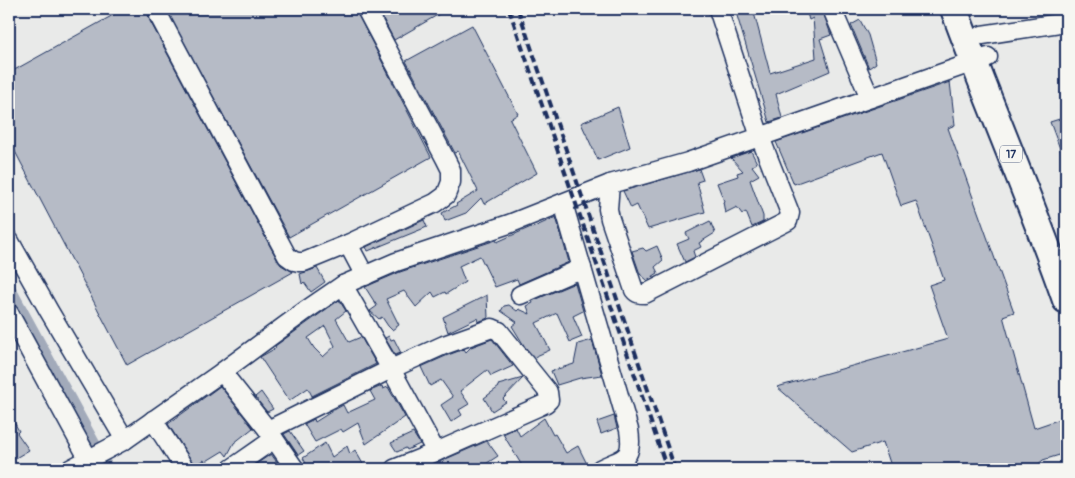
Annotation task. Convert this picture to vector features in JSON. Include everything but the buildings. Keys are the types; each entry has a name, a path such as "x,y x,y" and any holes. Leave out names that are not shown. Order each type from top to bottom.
{"highway":[{"name":"17","path":"954,9 981,52 1000,89 1066,257"},
{"name":"17","path":"971,9 981,52 1066,300"}],"street":[{"path":"159,16 287,256 294,261 304,262 348,244 435,203 446,195 451,182 451,170 366,9"},
{"path":"610,184 608,209 610,219 634,290 640,294 645,294 788,221 790,213 760,137 718,9"},
{"path":"832,9 870,98"},
{"path":"70,469 122,442 343,285 396,262 509,224 610,184 688,162 870,98 981,52 1066,22"},
{"path":"563,203 631,442 629,452 625,458 600,469"},
{"path":"9,240 122,442"},
{"path":"348,244 365,276"},
{"path":"520,295 582,268"},
{"path":"343,285 436,452"},
{"path":"9,313 91,459"},
{"path":"231,469 271,435 391,369 444,345 492,328 499,331 548,392 549,400 436,452 394,469"},
{"path":"222,372 295,469"},
{"path":"153,420 185,469"}],"waterway":[{"path":"9,287 108,469"}],"railway":[{"path":"509,9 667,469"},
{"path":"518,9 675,469"}]}
